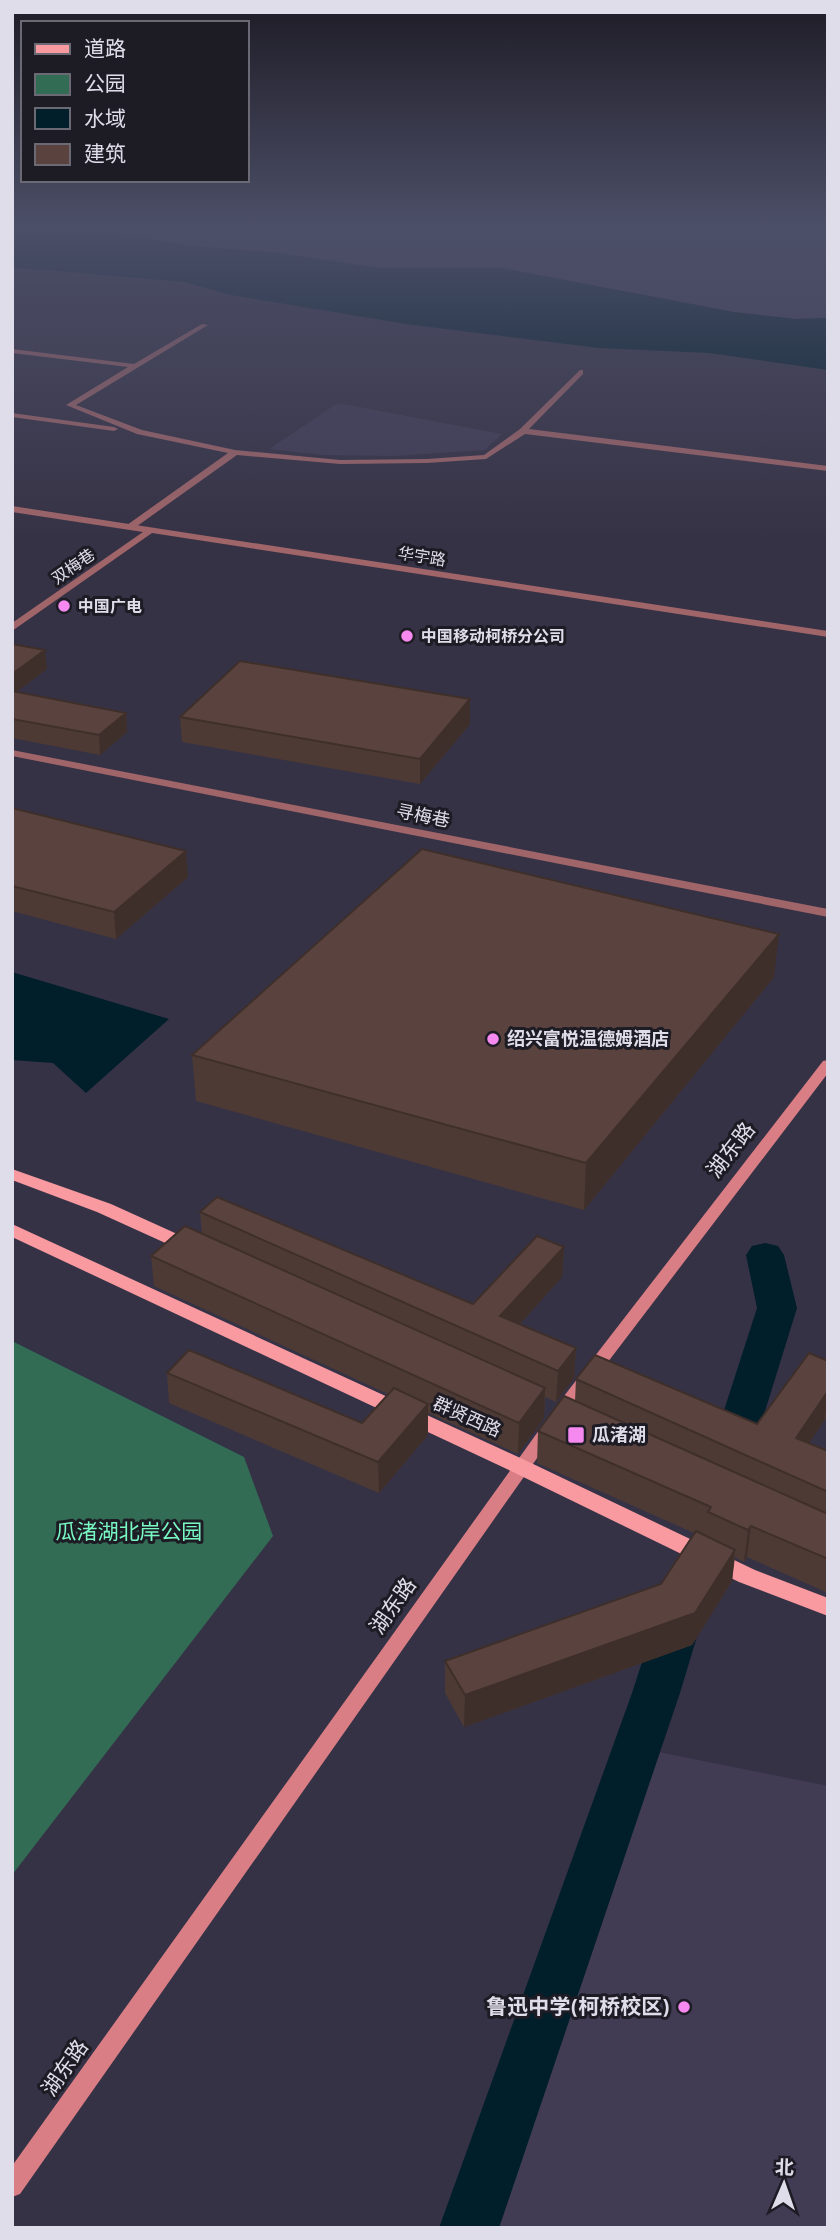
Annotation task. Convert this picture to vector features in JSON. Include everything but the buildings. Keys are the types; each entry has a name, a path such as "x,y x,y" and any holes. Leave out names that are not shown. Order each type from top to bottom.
{"main road":[{"path":"12,1174 104,1209 205,1254"},
{"name":"群贤西路","path":"12,1230 672,1538 747,1576 828,1607"},
{"path":"553,1411 584,1425"}],"street":[{"path":"140,432 70,405 195,331"},
{"path":"12,351 135,366"},
{"path":"12,415 140,432 235,452 340,462 486,457 523,431 580,372"},
{"path":"523,431 828,469"},
{"path":"130,527 235,452"},
{"name":"华宇路","path":"12,509 828,634"},
{"name":"双梅巷","path":"12,628 151,530"},
{"name":"寻梅巷","path":"12,753 828,913"},
{"name":"湖东路","path":"12,2186 521,1467 553,1411 828,1064"}],"shaded area":[{"path":"338,403 502,434 485,450 394,456 322,455 269,449"},
{"name":"鲁迅中学(柯桥校区)","path":"629,1746 828,1786 828,2228 464,2228"}],"green space":[{"name":"瓜渚湖北岸公园","path":"12,1341 244,1457 273,1536 12,1875"}],"water":[{"path":"459,331 828,331 828,370 709,353 599,348"},
{"path":"12,972 169,1019 86,1093 53,1063 12,1060"}],"waterway":[{"path":"728,1463 777,1308 765,1255"},
{"path":"469,2228 656,1693 682,1610"}],"place":[{"name":"中国广电","path":"64,606"},
{"name":"中国移动柯桥分公司","path":"407,636"},
{"name":"绍兴富悦温德姆酒店","path":"493,1039"},
{"name":"瓜渚湖","path":"576,1435"},
{"name":"鲁迅中学(柯桥校区)","path":"684,2007"}]}
